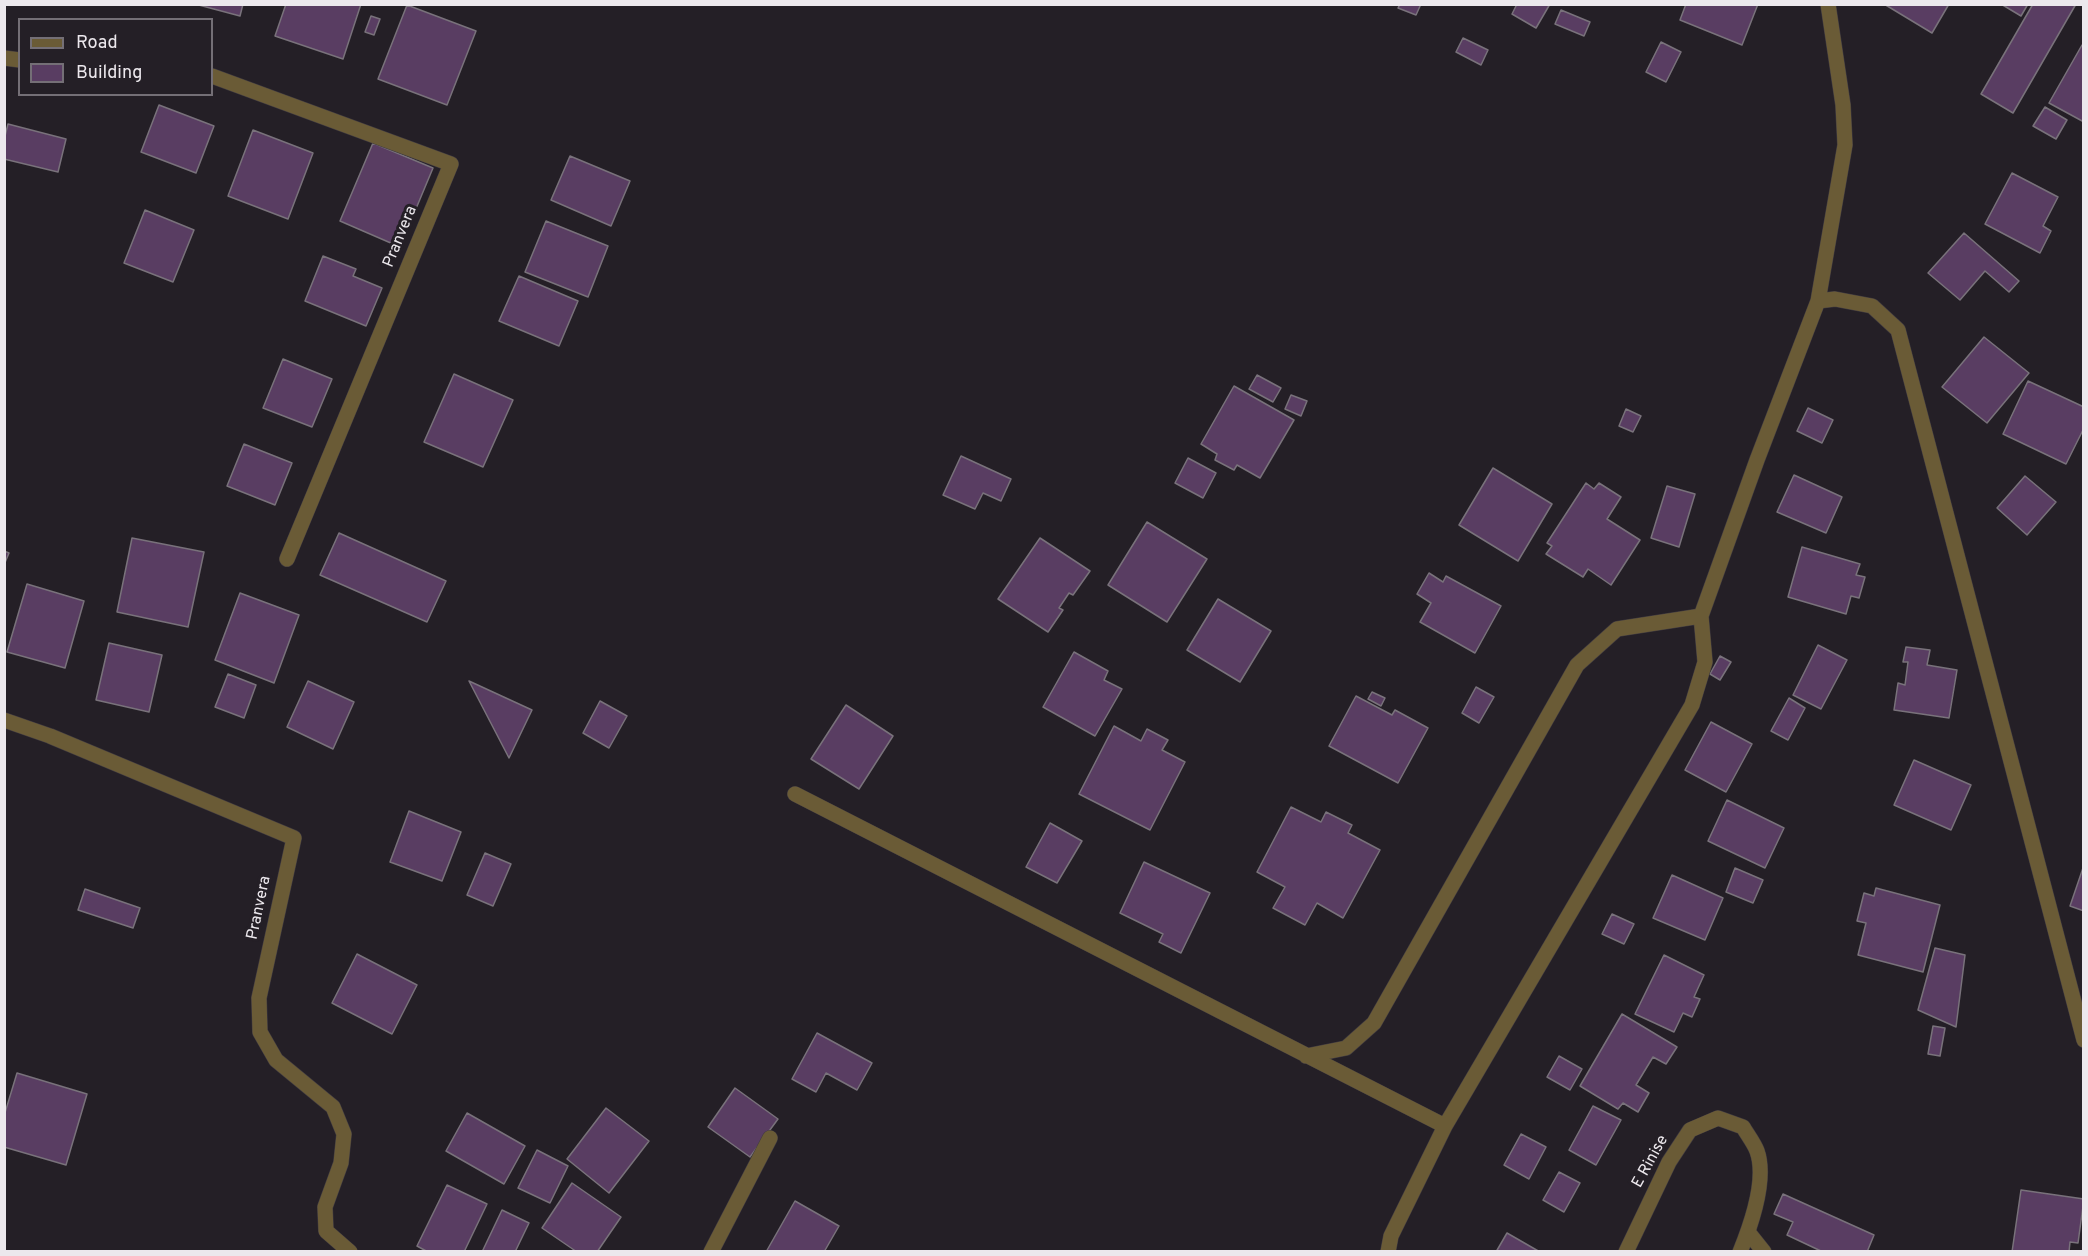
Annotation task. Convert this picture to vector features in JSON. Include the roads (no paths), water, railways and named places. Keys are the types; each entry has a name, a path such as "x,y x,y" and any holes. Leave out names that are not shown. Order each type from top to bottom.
{"street":[{"path":"1388,1251 1391,1236 1445,1126 1692,705 1705,662 1701,616 1757,460 1818,301 1845,146 1843,105 1828,4"},
{"name":"Pranvera","path":"213,76 451,164 287,559"},
{"path":"1818,301 1835,300 1872,306 1898,330 2084,1040"},
{"path":"1306,1056 1346,1048 1374,1023 1577,665 1617,629 1701,616"},
{"name":"Pranvera","path":"4,720 50,736 294,838 259,998 260,1032 276,1060 333,1107 344,1134 342,1163 325,1207 326,1231 350,1251"},
{"path":"795,794 1445,1126"},
{"name":"E Rinise","path":"1626,1251 1669,1162 1690,1130 1718,1118 1743,1127 1757,1152 1760,1187 1748,1232 1740,1251"},
{"path":"711,1251 770,1138"},
{"path":"1748,1232 1764,1251"}]}
